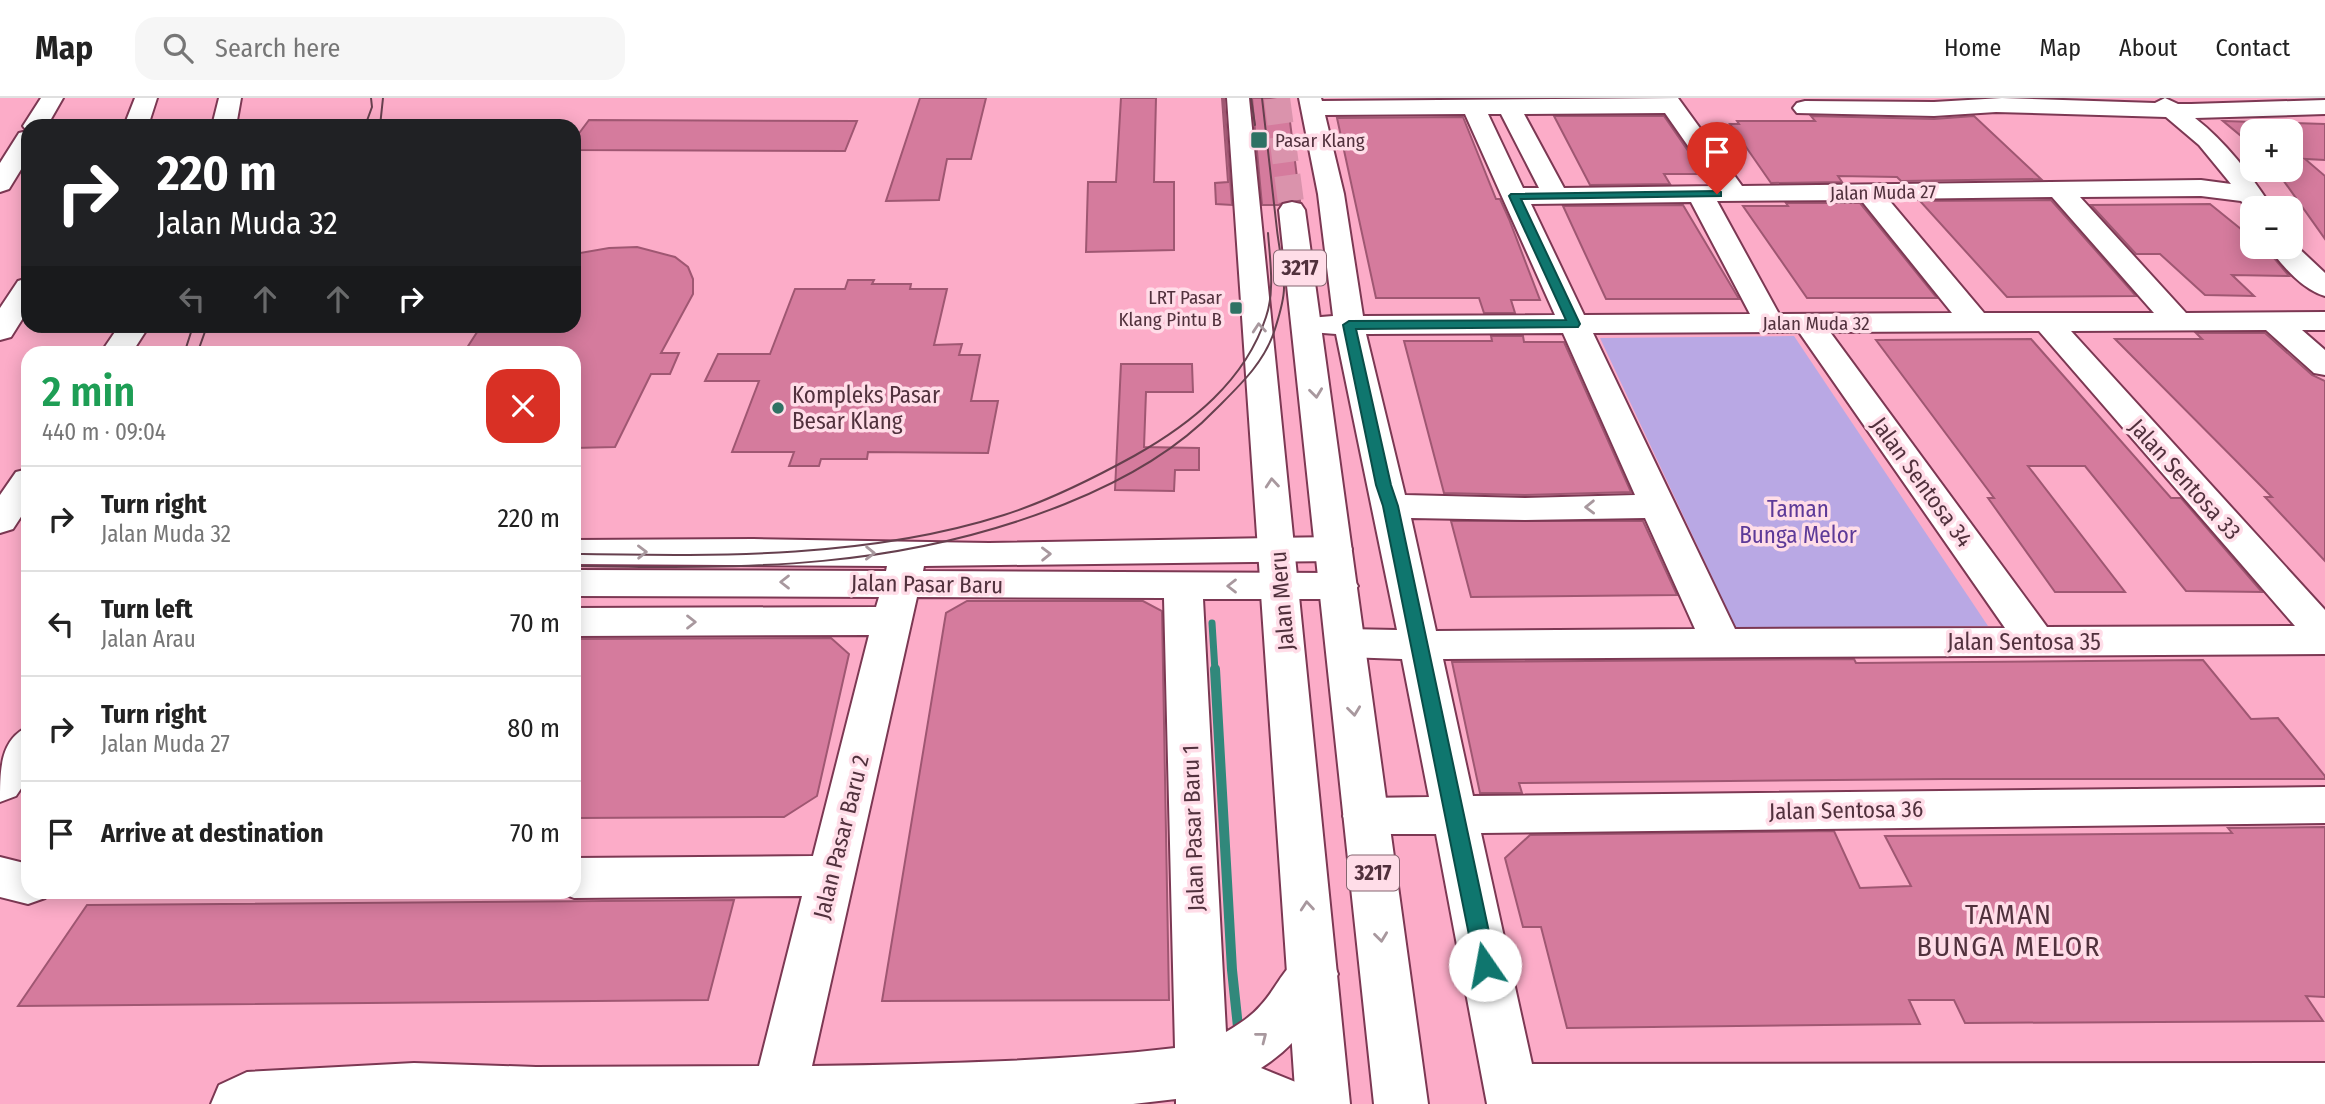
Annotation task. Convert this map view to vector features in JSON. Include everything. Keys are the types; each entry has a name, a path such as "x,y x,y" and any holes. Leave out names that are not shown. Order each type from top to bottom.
{"main road":[{"path":"39,119 52,98"},
{"path":"138,119 146,98"},
{"path":"226,119 230,98"},
{"name":"Jalan Meru","path":"1238,98 1323,1104"},
{"path":"1805,108 1934,109 1992,101 2325,107"},
{"path":"1735,194 1670,102 1509,107 1311,103 1331,194 1349,325 1420,645 1513,1097 2211,1097 2325,1090"},
{"path":"2164,104 2216,149 2251,196"},
{"path":"1473,107 1722,644"},
{"path":"1509,107 1556,196"},
{"path":"0,184 21,150"},
{"name":"Jalan Muda 27","path":"1514,196 2201,188 2240,197"},
{"path":"2059,190 2177,321"},
{"path":"1868,192 1975,322"},
{"path":"1699,194 1769,323"},
{"name":"3217","path":"1292,210 1401,1104"},
{"path":"2294,259 2325,287"},
{"path":"0,331 21,298"},
{"path":"2273,321 2325,366"},
{"name":"Jalan Muda 32","path":"1308,325 2325,321"},
{"name":"Jalan Sentosa 33","path":"2047,322 2325,638"},
{"name":"Jalan Sentosa 34","path":"1808,323 2036,642"},
{"path":"0,521 21,490"},
{"path":"1387,495 1525,509 1653,494"},
{"path":"581,552 753,551 901,585"},
{"name":"Jalan Pasar Baru","path":"901,585 978,554 1279,568"},
{"path":"1279,568 1337,568"},
{"name":"Jalan Pasar Baru","path":"581,583 1183,586 1279,568"},
{"path":"581,621 901,585"},
{"name":"Jalan Pasar Baru 2","path":"779,1092 901,585"},
{"name":"Jalan Pasar Baru 1","path":"1183,586 1203,1087"},
{"name":"Jalan Sentosa 35","path":"1346,643 1722,644 2325,638"},
{"path":"0,784 21,754"},
{"name":"Jalan Sentosa 36","path":"1366,816 2325,805"},
{"path":"581,878 831,876"},
{"path":"0,877 21,882"},
{"path":"1203,1087 1279,1023 1312,974"},
{"path":"238,1104 247,1098 420,1096 524,1099 1095,1083 1203,1087 1284,1104"}],"green space":[{"name":"Taman Bunga Melor","path":"1794,336 1988,626 1736,628 1600,338"}],"building":[{"path":"920,98 986,98 971,159 947,159 939,200 886,201"},
{"path":"1121,98 1156,98 1154,182 1174,182 1174,250 1086,252 1088,182 1116,182"},
{"path":"1222,98 1232,205 1216,204 1215,183 1228,182"},
{"path":"1252,98 1287,98 1300,201 1291,199 1279,205 1262,205"},
{"path":"1554,116 1664,116 1704,174 1664,174 1670,184 1590,185"},
{"path":"1811,116 1934,119 1974,116 2041,179 1901,181 1897,177 1838,176 1842,182 1771,183 1730,124 1739,124 1737,121 1815,121"},
{"path":"1463,117 1496,199 1500,199 1509,219 1540,300 1511,300 1515,313 1484,313 1479,298 1376,298 1337,118"},
{"path":"589,120 857,121 845,151 581,150 581,131"},
{"path":"2223,121 2240,122 2240,135"},
{"path":"2303,123 2325,124 2325,160 2305,159 2325,176 2325,239 2303,208 2303,196 2294,196 2285,182 2303,182"},
{"path":"2051,200 2136,296 2007,297 1920,201"},
{"path":"1786,203 1860,203 1937,298 1807,298 1743,206 1788,206"},
{"path":"2210,204 2240,228 2240,259 2275,259 2289,276 2232,275 2254,296 2205,295 2160,254 2136,254 2091,205"},
{"path":"1683,205 1739,299 1606,299 1563,206"},
{"path":"637,247 675,257 688,267 693,279 693,294 661,353 679,353 670,374 651,374 615,447 581,448 581,346 468,346 476,333 581,333 581,253"},
{"path":"848,280 874,280 872,284 911,284 910,289 947,289 934,345 962,344 959,355 980,355 971,401 998,401 988,453 868,452 867,459 821,459 819,466 789,466 794,452 732,452 759,381 705,381 718,354 770,354 795,289 845,289"},
{"path":"2196,333 2265,333 2312,375 2325,381 2325,561 2265,497 2272,497 2115,339 2202,339"},
{"path":"1491,336 1523,336 1524,342 1564,342 1631,492 1525,495 1444,493 1404,341 1492,341"},
{"path":"2031,339 2171,498 2181,498 2262,592 2186,591 2085,466 2028,466 2125,592 2055,592 1988,498 1994,498 1876,340"},
{"path":"1121,364 1192,364 1193,392 1146,392 1144,447 1199,448 1199,470 1175,470 1174,491 1115,490"},
{"path":"1451,521 1643,521 1677,595 1471,597"},
{"path":"967,601 1143,601 1162,611 1169,1000 882,1001 946,613"},
{"path":"831,638 849,654 817,796 784,817 581,818 581,639"},
{"path":"1854,659 1856,663 2203,660 2251,719 2278,718 2325,779 1519,783 1522,793 1480,793 1452,662"},
{"path":"2325,827 2325,997 2306,996 2323,1021 1965,1023 1954,1000 1909,1000 1920,1024 1567,1028 1541,927 1523,927 1505,858 1530,835 1834,831 1860,888 1911,886 1885,836 2232,833 2228,828"},
{"path":"734,900 708,1000 18,1006 87,905"}],"waterway":[{"path":"1212,623 1215,671"},
{"path":"1215,669 1232,970 1238,1027"}],"tunnel":[{"path":"1277,98 1292,210"}],"tram line":[{"path":"368,119 372,107 371,98"},
{"path":"381,119 383,98"},
{"path":"1251,98 1255,125"},
{"path":"581,566 701,567 823,561 943,542 1004,526 1065,504 1126,476 1165,452 1200,425 1251,372 1271,341 1280,314 1284,293 1283,273 1262,98"},
{"path":"581,554 791,552 898,540 1004,515 1103,473 1176,430 1214,398 1245,361 1257,340 1269,307 1271,275 1268,233"},
{"path":"187,346 191,333"},
{"path":"200,346 204,333"}],"place":[{"name":"Pasar Klang","path":"1259,140"},
{"name":"LRT Pasar Klang Pintu B","path":"1236,308"},
{"name":"Kompleks Pasar Besar Klang","path":"778,408"}],"district":[{"name":"TAMAN BUNGA MELOR","path":"2009,930"}],"route":[{"path":"1485,965 1391,506 1349,325 1574,324 1514,196 1717,194"}]}
